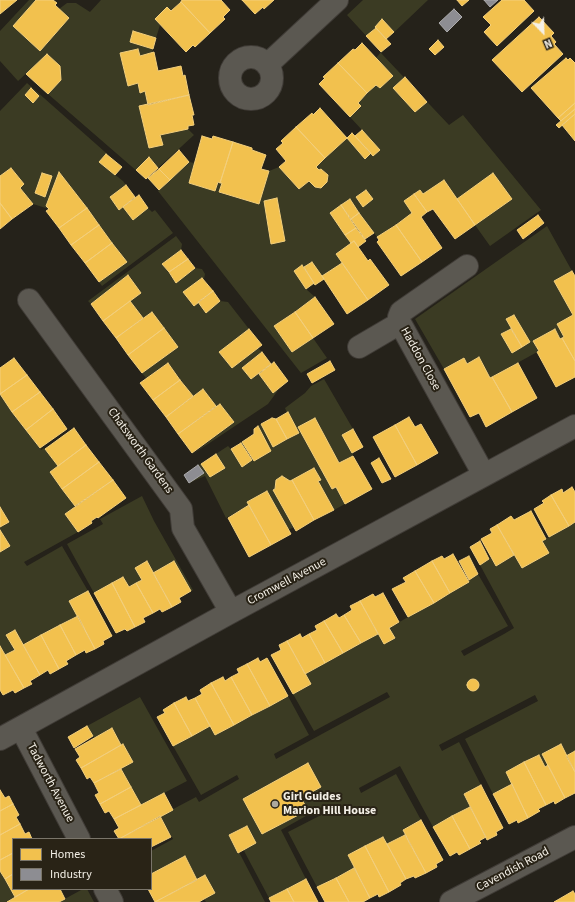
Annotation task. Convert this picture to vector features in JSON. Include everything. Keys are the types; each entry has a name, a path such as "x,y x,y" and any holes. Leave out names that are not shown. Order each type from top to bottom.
{"street":[{"path":"267,65 336,0"},
{"name":"Haddon Close","path":"466,266 401,312 399,318 400,323 484,475"},
{"name":"Chatsworth Gardens","path":"29,300 181,509 183,528 231,612"},
{"path":"359,347 400,323"},
{"name":"Cromwell Avenue","path":"0,739 575,426"},
{"name":"Tadworth Avenue","path":"21,728 78,838"},
{"name":"Cavendish Road","path":"451,902 575,837"},
{"path":"106,890 112,902"}],"shaded area":[{"path":"29,0 36,0 40,50 69,18 59,9 67,3 76,3 90,12 101,0 182,0 171,11 167,7 155,19 160,25 156,38 133,31 130,42 153,49 152,53 140,56 138,49 120,54 128,85 138,83 140,93 145,91 148,105 139,107 149,148 162,145 160,135 188,129 194,135 146,179 48,94 60,66 47,54 18,81 0,61 0,31"},
{"path":"363,0 428,0 387,39 391,44 381,53 449,125 463,115 541,210 490,246 475,225 512,199 493,173 457,199 423,194 420,190 404,201 412,213 377,237 374,233 365,239 366,241 358,247 354,241 336,254 342,263 322,276 324,279 306,289 315,297 274,326 292,352 313,338 327,358 301,373 158,191 189,162 195,163 189,183 215,191 218,182 222,183 219,193 259,204 269,171 279,167 299,189 309,181 315,187 321,188 327,182 328,175 322,169 319,170 316,167 352,133 355,136 362,130 350,117 361,107 358,103 376,85 380,88 393,76 376,58 381,52 347,15"},
{"path":"27,83 122,167 106,154 99,162 126,185 110,197 119,209 123,207 133,219 148,208 152,212 155,210 173,233 102,286 99,282 126,262 60,173 46,206 49,209 33,204 20,188 24,184 11,168 0,176 0,111"},
{"path":"547,226 572,271 554,281 573,315 557,324 564,337 560,339 555,329 533,341 539,351 490,378 478,357 467,364 464,358 444,369 415,319"},
{"path":"176,236 182,244 181,250 162,264 176,282 195,268 202,269 205,274 204,279 202,278 184,292 194,305 198,302 206,312 220,301 228,302 249,329 220,352 232,368 258,348 262,352 242,368 251,379 259,374 273,393 279,389 268,404 193,454 234,422 220,404 216,406 203,389 193,396 168,363 146,378 142,373 178,347 152,312 143,318 130,301 141,293 129,275 91,304 88,301"},
{"path":"324,379 353,429 353,456 339,463 315,418 332,489 336,487 345,504 334,510 318,481 321,480 314,468 290,481 282,476 276,480 275,489 294,527 288,530 267,491 247,502 249,505 226,518 205,476 189,483 184,475 228,446 231,449 241,443 254,434 254,429 258,426 272,418 276,419 287,413 285,408 305,393 311,386"},
{"path":"0,395 41,450 44,448 58,466 50,472 75,506 65,514 78,532 24,562 27,566 62,546 88,591 78,616 23,645 15,630 6,634 15,650 5,655 0,646 0,552 10,546 0,530 0,527 9,522 0,507"},
{"path":"142,496 154,521 193,590 191,591 174,562 153,573 147,561 142,580 129,587 123,577 94,593 67,544 103,524 100,519"},
{"path":"575,522 575,751 566,756 560,744 542,754 548,765 545,767 539,755 524,762 506,772 512,784 493,794 465,739 538,701 535,695 439,745 442,751 459,742 481,785 464,794 470,807 433,827 400,766 359,788 361,793 396,774 421,820 403,829 405,835 387,844 383,837 348,855 354,868 317,887 288,832 325,813 322,807 281,830 306,879 269,898 243,849 256,843 247,826 230,835 265,902 206,902 204,899 215,893 205,875 197,880 185,856 152,873 152,850 173,839 160,816 196,797 199,802 239,779 237,775 201,795 173,746 210,726 215,735 288,696 309,735 274,754 276,759 390,697 387,692 314,731 293,694 311,684 305,674 378,634 384,644 394,638 389,628 469,582 468,580 478,574 508,626 461,651 464,656 504,634 514,628 480,565 491,558 496,566 514,555 522,568 549,553 542,541"},
{"path":"140,697 187,781 141,805 121,769 133,762 123,744 121,745 112,728 94,738 87,726"},
{"path":"0,871 15,897 7,902 0,902"},
{"path":"81,890 88,890 94,902 59,902"}],"building: Homes":[{"path":"0,0 17,0 0,14"},
{"path":"36,0 53,0 57,3 55,5 69,18 40,51 13,26"},
{"path":"182,0 221,0 230,10 223,17 225,19 210,33 181,2"},
{"path":"242,0 274,0 264,9 263,7 255,14"},
{"path":"457,0 469,0 462,6"},
{"path":"502,0 524,0 534,11 497,46 484,32 491,25 483,17"},
{"path":"181,2 210,33 195,47 193,45 186,52 155,19 167,7 171,11"},
{"path":"539,17 554,33 551,36 556,42 554,44 563,54 522,92 492,60"},
{"path":"382,19 394,32 386,39 375,27"},
{"path":"376,28 391,44 381,52 366,36"},
{"path":"133,31 156,38 153,49 130,42"},
{"path":"438,40 444,47 435,55 429,49"},
{"path":"362,43 393,76 380,88 376,85 367,93 338,63"},
{"path":"138,49 140,56 154,52 158,71 181,66 183,76 185,75 189,95 148,105 145,91 140,93 138,83 128,86 120,53"},
{"path":"47,54 60,66 61,80 48,94 26,74"},
{"path":"566,58 568,60 570,58 575,63 575,103 558,118 531,88"},
{"path":"338,63 367,93 358,103 361,106 350,117 319,84 325,78 323,77"},
{"path":"405,77 427,102 415,112 393,88"},
{"path":"31,88 39,96 33,103 25,95"},
{"path":"189,95 194,115 192,115 194,125 188,126 188,129 160,135 163,145 149,148 139,106"},
{"path":"575,103 575,109 561,121 558,118"},
{"path":"320,108 347,138 325,158 296,127"},
{"path":"575,109 575,114 559,128 556,125"},
{"path":"575,114 575,141 562,125"},
{"path":"296,127 325,158 316,167 328,175 327,182 321,188 315,187 309,181 299,189 279,167 286,161 276,149 283,143 281,141"},
{"path":"362,130 380,150 373,156 355,136"},
{"path":"352,133 371,153 365,159 347,138"},
{"path":"202,136 212,139 213,136 233,142 220,183 218,182 215,191 189,183"},
{"path":"233,142 252,148 252,150 266,155 261,169 269,171 259,204 219,192 222,183 220,183"},
{"path":"179,150 189,162 170,180 159,169"},
{"path":"106,154 122,167 115,175 99,162"},
{"path":"149,157 158,168 146,179 136,170"},
{"path":"11,168 24,184 20,188 33,204 12,219 0,203 0,176"},
{"path":"159,169 170,180 159,190 148,178"},
{"path":"59,172 87,208 59,228 46,211 49,209 46,206"},
{"path":"42,173 52,176 45,197 35,193"},
{"path":"493,173 512,199 475,225 457,199"},
{"path":"444,180 475,225 455,239 433,209 427,212 414,194 420,190 423,194"},
{"path":"126,185 135,197 119,210 110,197"},
{"path":"366,190 373,199 363,207 356,197"},
{"path":"414,194 427,212 421,217 442,248 422,262 396,225 412,213 404,201"},
{"path":"139,195 148,208 133,220 123,207"},
{"path":"277,198 285,241 271,244 264,201"},
{"path":"350,199 359,213 351,219 341,205"},
{"path":"0,203 12,219 0,229"},
{"path":"341,205 356,228 345,235 330,213"},
{"path":"87,208 99,225 71,245 59,228"},
{"path":"359,213 374,233 365,239 351,219"},
{"path":"538,215 544,223 523,239 517,230"},
{"path":"99,225 112,243 85,263 71,245"},
{"path":"396,225 422,262 401,276 377,242 379,240 377,237"},
{"path":"356,228 366,241 358,247 354,241 351,243 345,235"},
{"path":"354,241 368,261 370,259 389,285 368,300 336,254"},
{"path":"112,243 127,262 99,282 85,263"},
{"path":"181,250 188,259 169,272 162,264"},
{"path":"188,259 195,268 176,283 169,272"},
{"path":"312,262 324,279 315,285 304,267"},
{"path":"342,263 368,300 347,314 322,276"},
{"path":"302,265 314,283 306,289 294,271"},
{"path":"572,271 575,276 575,361 562,338 564,337 557,324 573,315 554,281"},
{"path":"128,275 141,293 103,321 91,304"},
{"path":"202,278 213,291 194,306 183,292"},
{"path":"213,291 220,301 206,313 198,302"},
{"path":"315,297 334,324 313,338 295,312"},
{"path":"130,301 143,318 116,338 103,321"},
{"path":"152,312 164,328 128,355 116,338"},
{"path":"295,312 313,338 292,352 274,326"},
{"path":"514,315 530,342 522,347 506,319"},
{"path":"164,328 178,347 142,373 128,355"},
{"path":"249,329 262,345 232,368 219,352"},
{"path":"511,329 522,347 512,353 501,334"},
{"path":"555,329 575,361 575,377 556,387 537,352 539,351 533,341"},
{"path":"262,352 271,364 251,379 242,368"},
{"path":"479,357 490,378 492,377 512,412 486,427 479,413 470,417 444,369 464,358 467,364"},
{"path":"14,358 27,375 0,394 0,368"},
{"path":"330,361 335,370 312,383 307,374"},
{"path":"274,362 288,381 273,393 259,374"},
{"path":"168,363 180,380 153,400 140,383"},
{"path":"518,363 537,398 512,412 492,377"},
{"path":"27,375 40,392 12,412 0,394"},
{"path":"180,380 193,396 166,417 153,400"},
{"path":"203,389 216,406 178,434 166,417"},
{"path":"40,392 53,409 26,430 12,412"},
{"path":"220,404 234,422 192,453 178,434"},
{"path":"53,409 67,429 40,448 26,430"},
{"path":"288,412 299,433 287,439 276,419"},
{"path":"409,417 415,427 421,424 438,453 417,465 395,425"},
{"path":"272,418 276,419 287,439 273,447 261,424"},
{"path":"315,418 339,463 353,456 372,489 345,504 336,487 332,489 298,427"},
{"path":"395,425 417,465 395,477 373,437"},
{"path":"258,426 271,451 254,461 242,442 254,434 254,429"},
{"path":"74,428 86,445 58,466 45,449"},
{"path":"353,429 363,447 352,453 342,435"},
{"path":"241,443 252,460 242,467 231,449"},
{"path":"86,445 99,462 62,489 50,472"},
{"path":"216,454 225,468 210,477 201,464"},
{"path":"379,458 391,479 382,483 371,463"},
{"path":"99,462 113,480 75,506 62,489"},
{"path":"314,468 321,480 318,481 334,510 314,520 292,480"},
{"path":"282,476 290,481 292,480 314,520 296,531 273,490 275,489 276,480"},
{"path":"113,480 126,498 98,518 97,517 91,521 92,523 78,532 65,514"},
{"path":"572,487 575,492 575,522 569,526 551,495 562,489 563,493"},
{"path":"267,491 291,534 271,545 247,502"},
{"path":"551,495 569,526 549,537 534,509 544,503 542,501"},
{"path":"249,505 271,545 249,557 228,518"},
{"path":"0,507 9,522 0,527"},
{"path":"531,511 546,539 542,541 549,553 522,568 497,525 511,516 514,520"},
{"path":"497,525 514,555 496,566 481,539 492,533 490,529"},
{"path":"0,530 10,546 0,552"},
{"path":"480,541 489,559 480,565 470,547"},
{"path":"453,554 469,582 450,593 432,561 442,556 444,559"},
{"path":"469,556 478,574 469,580 459,561"},
{"path":"147,561 172,607 162,612 160,609 153,613 136,583 142,580 135,568"},
{"path":"174,561 191,591 179,598 181,602 172,607 153,573"},
{"path":"432,561 450,593 434,603 415,571"},
{"path":"415,571 434,603 408,617 392,589 406,582 403,578"},
{"path":"123,577 129,587 136,583 153,613 143,618 145,622 135,627 112,583"},
{"path":"112,583 135,627 127,631 125,629 116,633 94,593"},
{"path":"88,591 112,636 103,641 104,644 95,649 69,601"},
{"path":"383,593 399,622 389,628 395,638 384,644 360,601 373,594 375,597"},
{"path":"360,601 378,634 361,643 344,615 352,610 350,606"},
{"path":"336,614 339,618 344,615 361,643 343,653 324,621"},
{"path":"78,616 95,649 86,653 85,650 76,655 60,625"},
{"path":"324,621 343,653 325,663 309,634 317,630 315,626"},
{"path":"60,625 76,655 66,661 68,664 59,669 41,635"},
{"path":"15,630 40,675 30,681 32,684 24,688 5,655 15,650 6,635"},
{"path":"300,634 302,638 309,634 325,663 305,674 287,641"},
{"path":"41,635 59,669 50,674 48,670 40,675 23,645"},
{"path":"287,641 311,684 293,694 271,655 281,650 279,645"},
{"path":"0,646 24,688 15,693 13,690 3,695 0,690"},
{"path":"258,658 260,662 267,658 288,696 270,706 247,664"},
{"path":"247,664 270,706 252,715 231,677 239,673 237,669"},
{"path":"223,677 225,681 231,677 252,715 234,725 211,683"},
{"path":"471,679 475,679 479,685 475,691 471,691 467,687 467,683"},
{"path":"211,683 234,725 215,735 195,698 202,694 200,690"},
{"path":"186,697 188,701 195,698 210,726 192,736 174,703"},
{"path":"174,703 192,736 173,746 157,717 165,713 163,710"},
{"path":"87,726 93,736 74,748 68,737"},
{"path":"112,728 121,745 81,768 76,760 80,757 75,749"},
{"path":"123,744 133,762 94,783 90,777 87,779 81,768"},
{"path":"561,744 575,772 575,793 565,798 542,754"},
{"path":"575,751 575,772 566,756"},
{"path":"539,755 545,767 548,765 565,798 555,804 554,801 546,805 524,762"},
{"path":"524,762 546,805 538,809 540,811 528,818 506,772"},
{"name":"Girl Guides Marion Hill House","path":"308,763 321,787 301,798 308,810 262,834 243,799"},
{"path":"121,769 131,787 100,804 95,795 99,793 94,783"},
{"path":"512,784 528,818 518,823 517,820 509,824 493,794"},
{"path":"481,785 503,828 496,832 497,835 487,840 464,794"},
{"path":"131,787 141,805 114,819 109,811 105,813 100,804"},
{"path":"0,790 5,798 9,796 13,804 0,811"},
{"path":"164,793 173,810 121,838 118,838 114,831 119,828 114,819"},
{"path":"13,804 19,815 16,817 20,824 0,835 0,811"},
{"path":"470,807 486,837 479,841 481,843 470,849 452,816"},
{"path":"160,816 171,837 152,846 152,838 121,838"},
{"path":"452,816 470,849 459,855 457,852 450,856 433,827"},
{"path":"421,820 443,860 436,864 437,867 426,873 403,830"},
{"path":"20,824 25,834 29,832 32,838 12,838 12,854 0,860 0,835"},
{"path":"247,826 256,843 238,853 229,835"},
{"path":"405,835 426,873 415,878 414,876 406,879 387,844"},
{"path":"383,837 406,879 400,883 401,885 389,892 365,846"},
{"path":"365,846 389,892 379,897 378,894 370,898 348,855"},
{"path":"12,854 12,875 5,879 0,871 0,860"},
{"path":"185,856 197,880 155,902 149,890 152,890 152,873"},
{"path":"354,868 370,898 363,902 349,902 336,878"},
{"path":"12,875 12,890 27,890 15,897 5,879"},
{"path":"205,875 215,893 199,902 155,902"},
{"path":"336,878 349,902 325,902 317,887"},
{"path":"306,879 318,902 294,902 287,889"},
{"path":"287,889 294,902 271,902 269,898"},
{"path":"27,890 60,890 65,899 59,902 7,902"},
{"path":"573,891 575,894 575,902 554,902"}],"building: Industry":[{"path":"484,0 498,0 490,7"},
{"path":"454,9 462,17 447,32 439,23"},
{"path":"198,465 204,473 189,483 184,475"}],"place":[{"name":"Girl Guides Marion Hill House","path":"275,804"}]}
